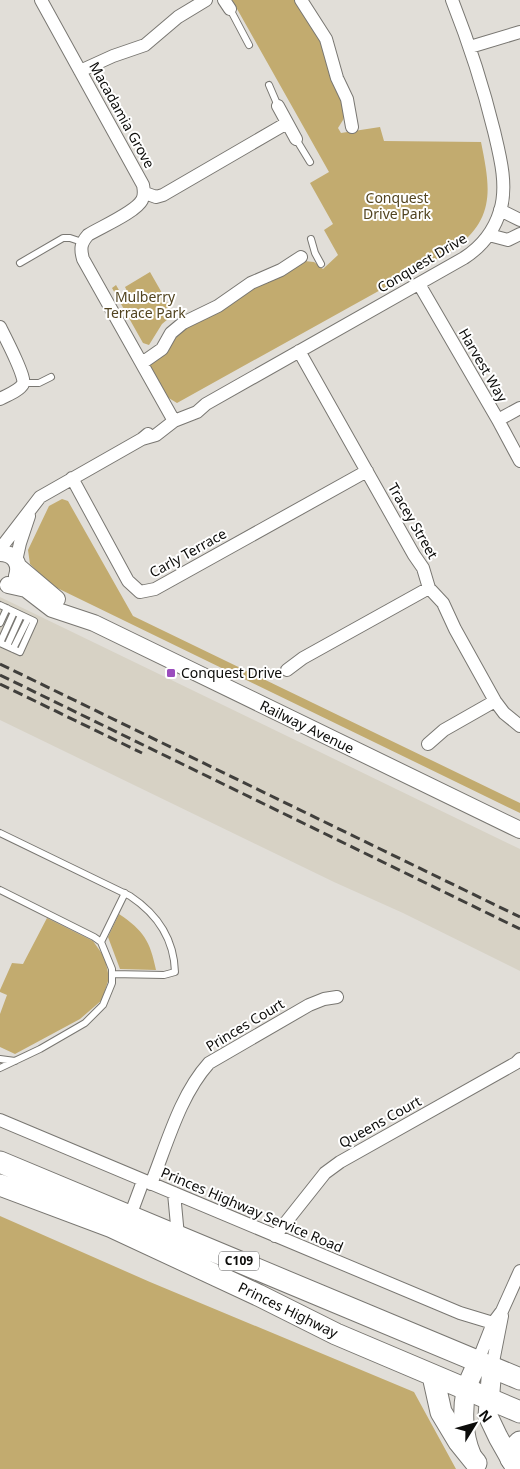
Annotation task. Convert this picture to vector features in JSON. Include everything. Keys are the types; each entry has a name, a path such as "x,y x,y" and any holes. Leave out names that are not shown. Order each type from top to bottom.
{"highway":[{"name":"Princes Highway","path":"0,1162 520,1378"},
{"name":"Princes Highway","path":"0,1185 112,1227 258,1295 336,1334 520,1412"},
{"path":"130,1216 147,1244"},
{"path":"433,1376 441,1412 458,1442 477,1466"}],"main road":[{"path":"477,1466 467,1446 464,1427 466,1390 485,1364"},
{"path":"485,1364 489,1400 488,1411 492,1425 516,1457"}],"street":[{"name":"Macadamia Grove","path":"41,0 145,192"},
{"path":"80,72 113,56 145,45 178,17 206,0"},
{"path":"302,0 326,39 337,78 347,99 352,127"},
{"name":"Conquest Drive","path":"0,549 32,506 44,494 142,439 172,417 197,412 206,404 474,252 489,235 500,210 503,187 501,161 481,82 452,0"},
{"path":"470,47 520,32"},
{"path":"278,106 296,139"},
{"path":"172,417 83,259 82,242 88,235 135,208 142,201 145,192 156,197 163,195 287,123"},
{"path":"500,210 520,220"},
{"path":"489,235 508,240 520,234"},
{"path":"142,363 162,349 171,333 182,323 209,312 251,283 281,270 301,257"},
{"name":"Harvest Way","path":"419,284 520,461"},
{"path":"0,327 13,351 16,364 25,379 20,388 0,399"},
{"name":"Tracey Street","path":"299,351 423,568 429,588 443,603 455,629 495,701 504,713 520,726"},
{"path":"498,420 520,408"},
{"name":"Carly Terrace","path":"72,478 128,581 140,592 147,592 367,471"},
{"path":"4,586 15,579 18,570 17,563 20,543 32,506"},
{"name":"Railway Avenue","path":"0,552 9,554 48,592 94,623"},
{"name":"Railway Avenue","path":"4,586 26,589 52,609 94,623 520,830"},
{"path":"286,670 303,658 429,588"},
{"path":"428,744 444,730 495,701"},
{"name":"Princes Court","path":"147,1182 186,1097 198,1076 210,1063 309,1005 324,999 337,997"},
{"name":"Queens Court","path":"275,1236 325,1173 340,1162 520,1059"},
{"name":"Princes Highway Service Road","path":"0,1120 460,1313 493,1323"},
{"path":"130,1216 147,1182"},
{"path":"174,1193 178,1236"},
{"path":"485,1364 493,1323 502,1311 520,1271"},
{"path":"485,1364 500,1328 502,1311"}],"lane":[{"path":"227,4 249,45"},
{"path":"269,85 278,106"},
{"path":"296,139 310,162"},
{"path":"20,263 63,238 82,242"},
{"path":"311,239 315,253 322,264"},
{"path":"301,257 315,253"},
{"path":"24,383 39,383 51,377"},
{"path":"0,623 2,606 34,622 20,652 5,645"},
{"path":"5,645 14,612"},
{"path":"5,645 25,617"},
{"path":"0,834 124,893 145,906 162,926 172,950 175,972 164,975 112,974"},
{"path":"0,890 71,924 101,942 112,969 112,983 103,1005 85,1023 0,1068"},
{"path":"101,942 124,893"},
{"path":"0,1059 16,1061"}],"shaded area":[{"path":"0,597 520,849 520,971 0,720"}],"green space":[{"name":"Conquest Drive Park","path":"232,0 298,0 323,41 345,114 338,128 341,133 380,127 384,141 481,142 487,173 487,200 484,213 478,225 456,248 177,403 167,397 150,366 174,336 241,294 304,261 314,262 323,269 338,255 324,230 333,224 310,183 329,172"},
{"name":"Mulberry Terrace Park","path":"150,272 174,314 162,324 149,345 143,343 112,288 116,285 123,297 128,293 125,287"},
{"path":"62,499 68,501 133,616 520,803 520,813 51,585 30,564 28,550 49,506"},
{"path":"119,914 145,937 156,970 120,969 108,937"},
{"path":"47,918 93,941 105,958 109,978 102,1000 80,1019 15,1054 0,1047 0,1014 7,995 0,992 0,990 12,963 23,964"},
{"path":"0,1216 150,1282 414,1392 456,1469 0,1469"}],"railway":[{"path":"0,664 520,917"},
{"path":"0,675 520,929"},
{"path":"0,684 142,753"}],"place":[{"name":"Conquest Drive","path":"171,673"}]}
